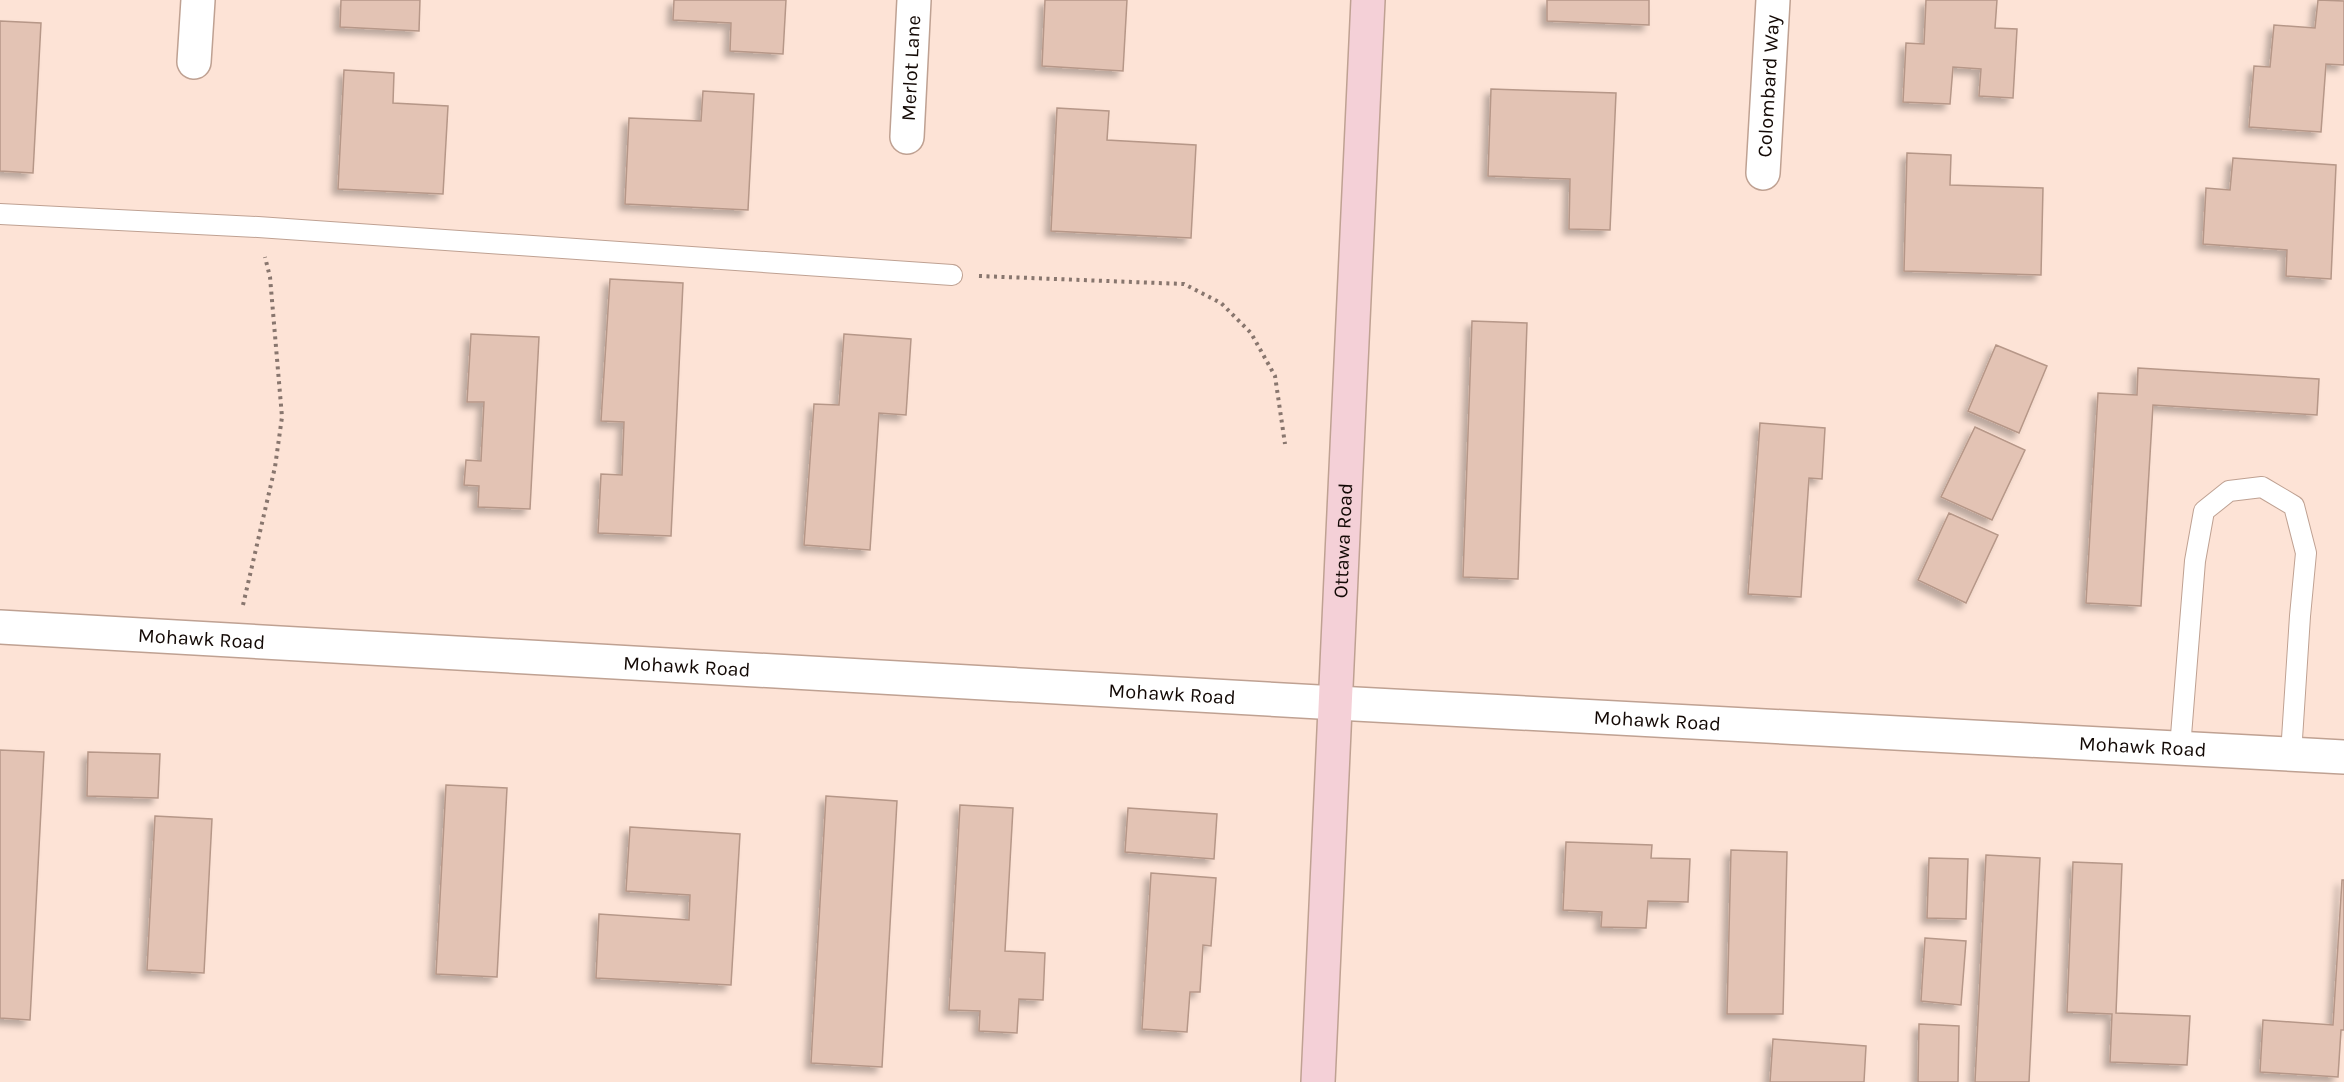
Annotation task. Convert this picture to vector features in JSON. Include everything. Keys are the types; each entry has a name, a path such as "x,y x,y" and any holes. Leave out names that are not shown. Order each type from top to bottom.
{"street":[{"path":"194,62 198,0"},
{"name":"Merlot Lane","path":"907,137 914,0"},
{"name":"Ottawa Road","path":"1318,1082 1368,0"},
{"name":"Colombard Way","path":"1763,173 1773,0"},
{"name":"Mohawk Road","path":"0,627 1337,703 2344,757"}],"lane":[{"path":"0,214 258,228 952,275"},
{"path":"2180,748 2195,561 2204,511 2229,491 2262,487 2294,506 2306,552 2291,754"}],"path":[{"path":"235,640 275,467 282,417 270,277 258,228"},
{"path":"952,275 1184,284 1221,303 1251,333 1275,376 1286,437 1285,444"}],"building":[{"path":"341,0 420,0 419,31 340,27"},
{"path":"674,0 786,0 783,54 730,51 731,23 673,20"},
{"path":"1045,0 1127,0 1123,71 1042,66"},
{"path":"1547,0 1649,0 1649,25 1547,21"},
{"path":"1926,0 1997,0 1995,28 2017,29 2013,98 1979,96 1981,69 1953,67 1950,104 1903,102 1906,43 1924,44"},
{"path":"2318,0 2344,1 2344,65 2326,64 2321,132 2249,127 2254,66 2270,67 2274,25 2315,28"},
{"path":"0,21 41,23 33,173 0,171"},
{"path":"344,70 394,73 393,103 448,106 443,194 338,189"},
{"path":"1491,89 1616,93 1610,230 1569,229 1570,179 1488,176"},
{"path":"703,91 754,94 748,210 625,204 629,118 701,121"},
{"path":"1057,108 1109,111 1107,140 1196,145 1191,238 1051,231"},
{"path":"1907,153 1951,155 1950,185 2043,188 2041,275 1904,271"},
{"path":"2233,158 2336,165 2331,279 2286,276 2287,250 2203,244 2206,188 2230,190"},
{"path":"610,279 683,283 671,536 598,533 601,474 622,475 624,422 601,421"},
{"path":"1472,321 1527,323 1518,579 1463,577"},
{"path":"471,334 539,337 530,509 478,507 479,486 464,485 466,460 481,461 484,402 467,402"},
{"path":"844,334 911,339 906,415 879,413 870,550 804,545 814,404 839,405"},
{"path":"1996,345 2047,366 2019,433 1968,411"},
{"path":"2138,368 2319,379 2317,415 2153,405 2141,606 2086,603 2098,393 2137,395"},
{"path":"1760,423 1825,428 1822,479 1809,478 1801,597 1748,594"},
{"path":"1975,427 2025,450 1992,520 1941,497"},
{"path":"1949,513 1998,535 1966,603 1918,580"},
{"path":"0,750 44,752 30,1020 0,1018"},
{"path":"88,752 160,754 158,798 87,796"},
{"path":"446,785 507,788 497,977 436,974"},
{"path":"826,796 897,801 882,1067 811,1063"},
{"path":"960,805 1013,808 1005,951 1045,953 1043,1000 1019,999 1017,1033 979,1031 980,1011 949,1010"},
{"path":"1128,808 1217,814 1214,859 1125,852"},
{"path":"155,816 212,819 204,973 147,970"},
{"path":"630,827 740,834 731,985 596,978 599,914 689,920 690,895 626,891"},
{"path":"1566,842 1652,845 1651,858 1690,859 1688,902 1648,901 1646,928 1601,927 1602,912 1563,910"},
{"path":"1731,850 1787,852 1783,1014 1727,1014"},
{"path":"1986,855 2040,858 2029,1082 1975,1082"},
{"path":"1929,858 1968,859 1966,919 1927,918"},
{"path":"2073,862 2122,864 2116,1013 2190,1016 2187,1065 2110,1062 2112,1014 2067,1012"},
{"path":"1151,873 1216,878 1211,946 1203,945 1200,992 1190,992 1187,1032 1142,1029"},
{"path":"2342,880 2344,880 2344,1030 2341,1030 2338,1077 2260,1072 2263,1020 2333,1025"},
{"path":"1925,938 1966,941 1961,1005 1921,1001"},
{"path":"1919,1024 1959,1026 1958,1082 1918,1082"},
{"path":"1773,1039 1866,1046 1864,1082 1770,1082"}]}
